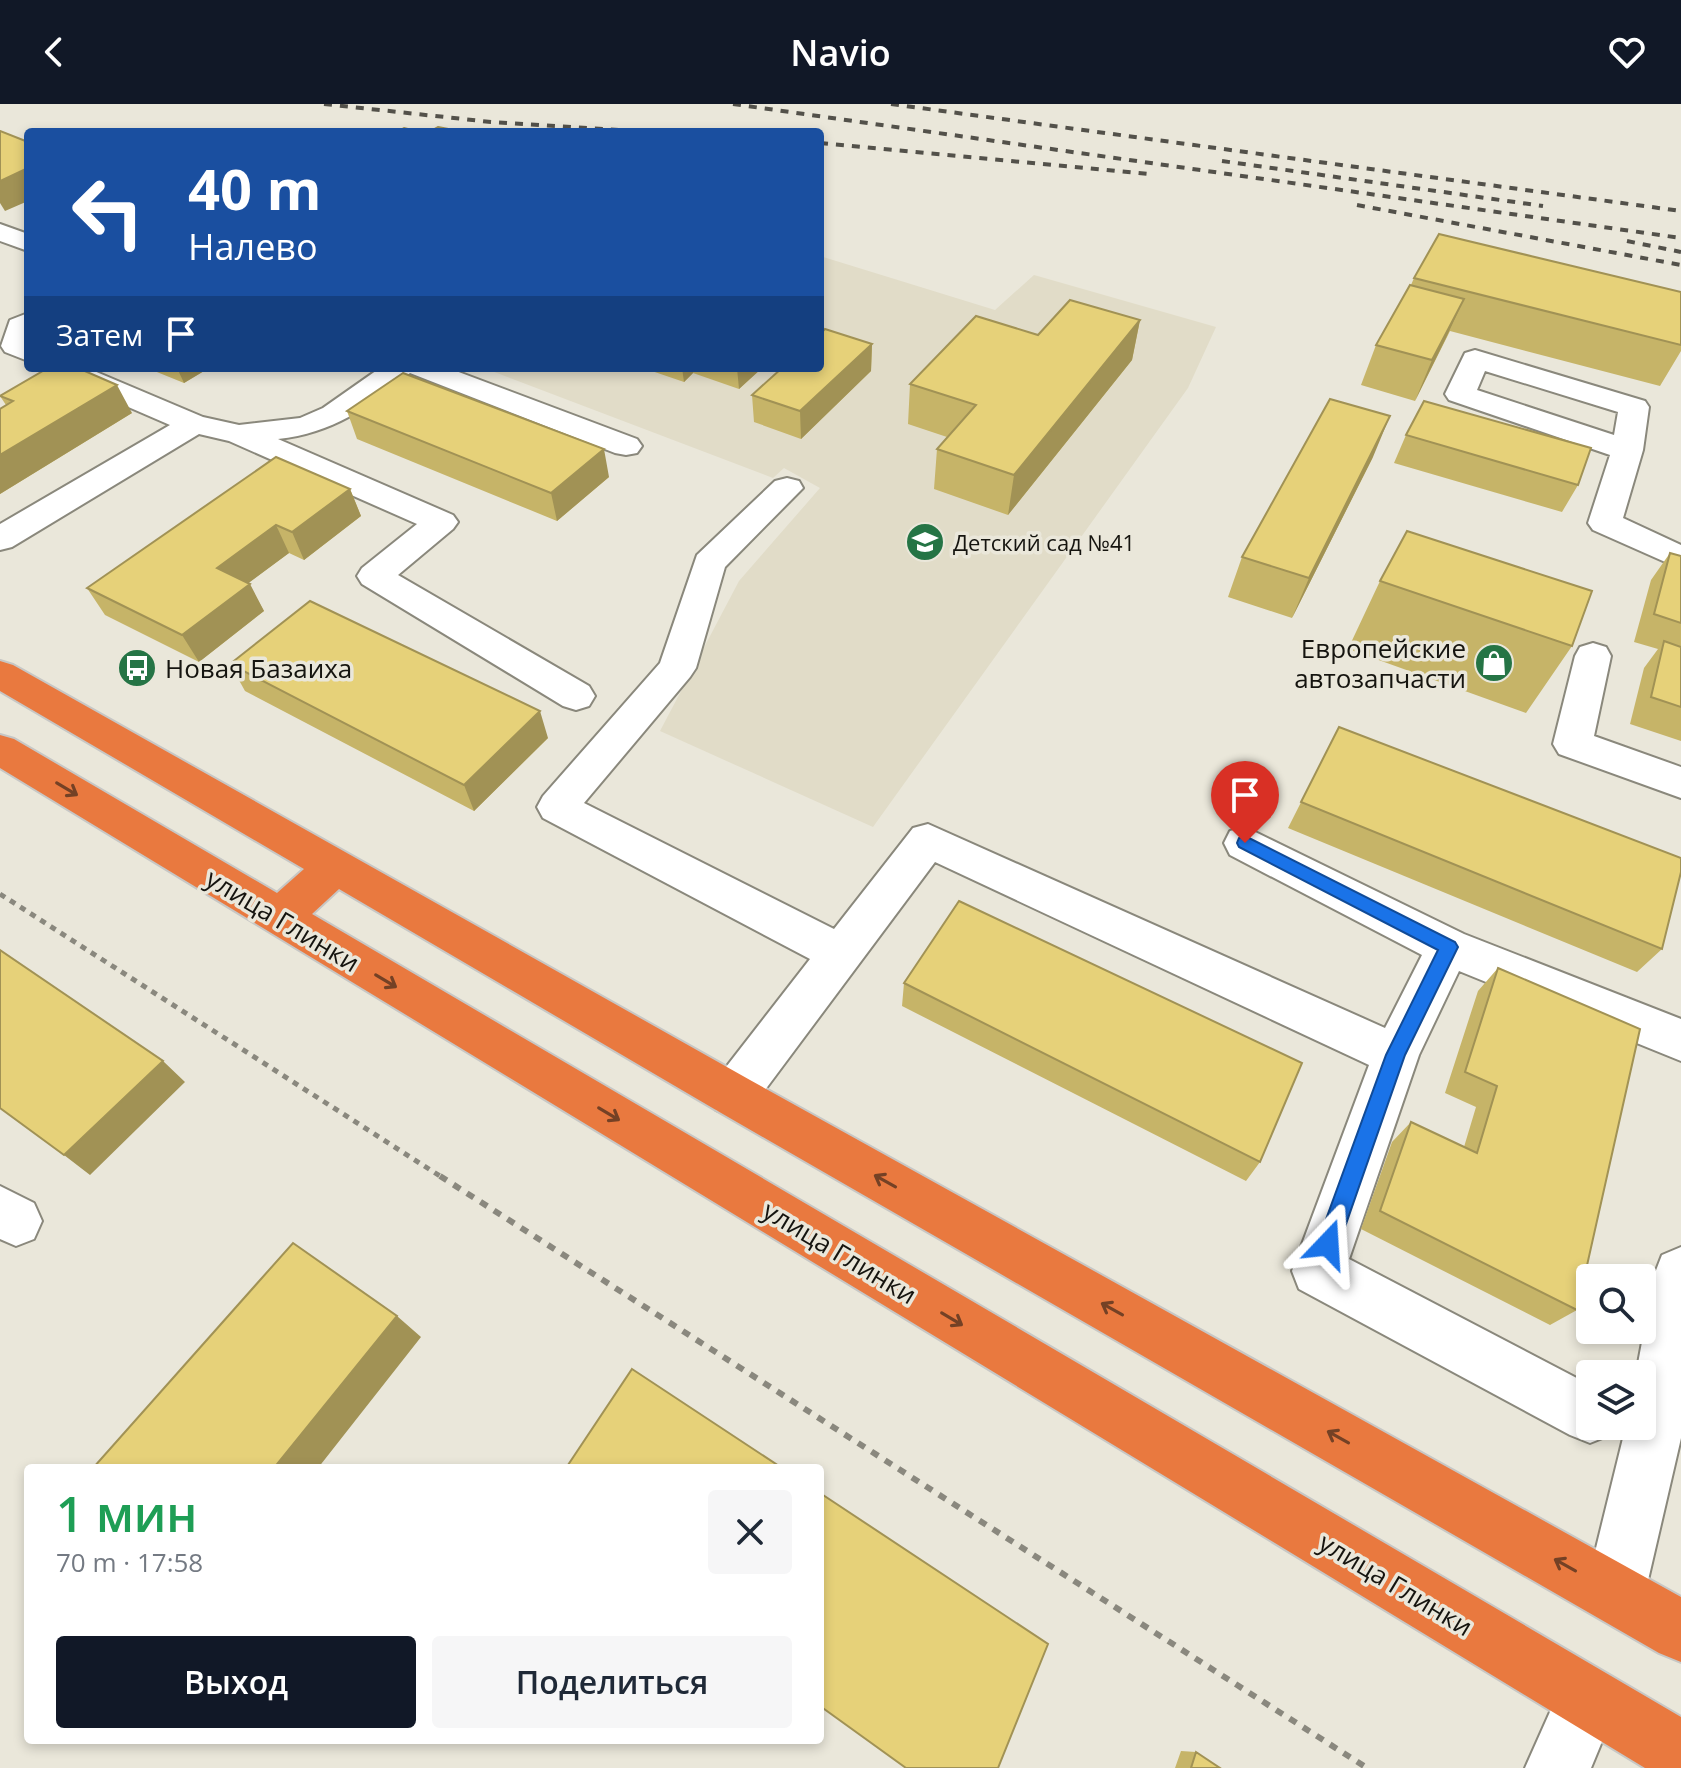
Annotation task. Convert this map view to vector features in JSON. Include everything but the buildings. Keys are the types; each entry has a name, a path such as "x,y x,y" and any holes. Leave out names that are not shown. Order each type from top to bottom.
{"highway":[{"path":"0,674 66,710 245,818 336,866 733,1095 1681,1631"},
{"name":"улица Глинки","path":"0,749 1681,1753"},
{"path":"279,918 336,866"}],"street":[{"path":"0,232 24,241"},
{"path":"24,324 20,326 15,346 24,352"},
{"path":"1627,450 1460,394 1475,359 1634,407 1627,450 1605,523 1681,558"},
{"path":"59,372 194,424 239,434 441,522 374,576 576,696"},
{"path":"239,434 321,423 393,372"},
{"path":"432,372 626,446"},
{"path":"0,539 194,424"},
{"path":"787,488 709,563 677,668 557,807 839,953"},
{"path":"1593,656 1573,744 1681,783"},
{"path":"733,1095 928,840 1396,1055"},
{"path":"1245,843 1448,947 1681,1040"},
{"path":"1448,947 1396,1055 1318,1271 1576,1408"},
{"path":"1654,1360 1681,1273"},
{"path":"1615,1593 1631,1440"},
{"path":"1558,1768 1588,1698"}],"path":[{"path":"0,894 1367,1768"}],"shaded area":[{"name":"Детский сад №41","path":"824,257 995,310 1034,275 1216,327 1188,388 873,827 660,731 739,581 820,488 784,468 773,478 495,372 824,372"}],"railway":[{"path":"324,104 491,122 588,128"},
{"path":"733,104 1681,238"},
{"path":"891,104 1681,211"},
{"path":"824,143 1148,174"},
{"path":"1222,161 1543,206"},
{"path":"1357,205 1681,265"},
{"path":"1627,241 1681,252"}],"place":[{"name":"Детский сад №41","path":"925,542"},
{"name":"Европейские автозапчасти","path":"1494,663"},
{"name":"Новая Базаиха","path":"137,668"}],"route":[{"path":"1245,843 1448,947 1396,1055 1328,1244"}]}
